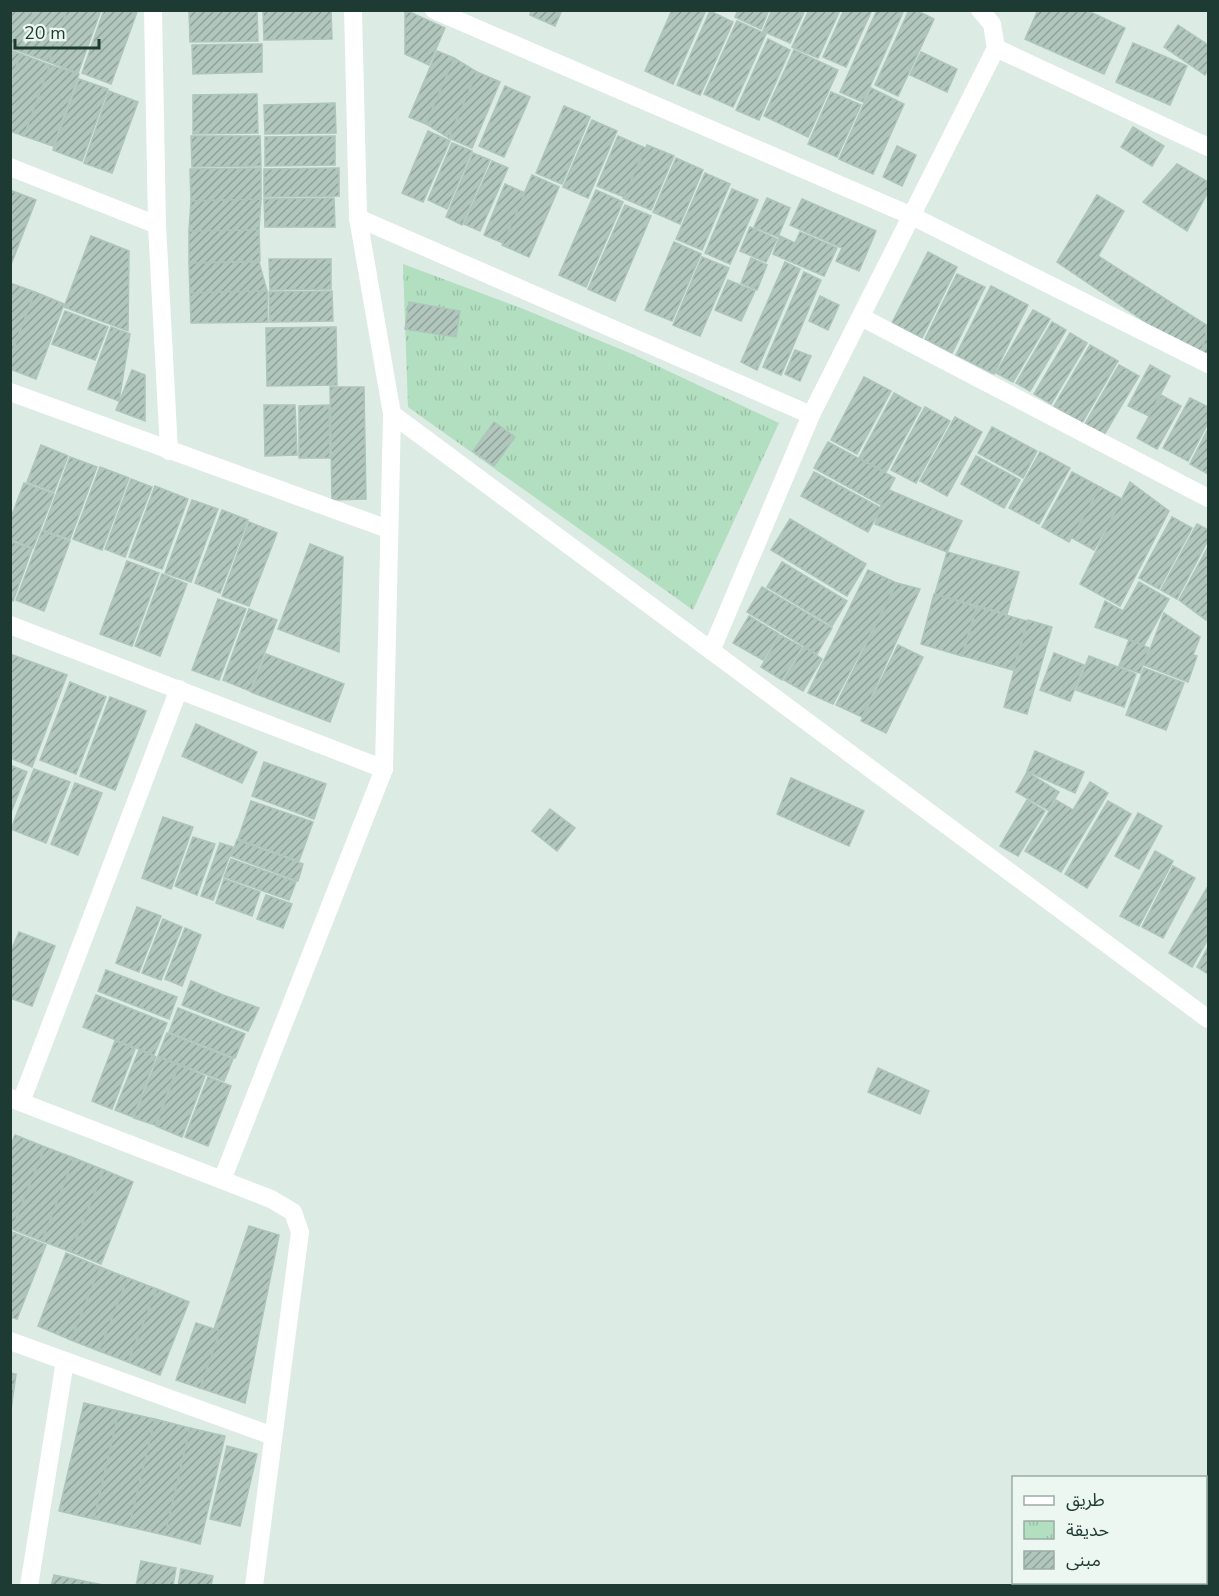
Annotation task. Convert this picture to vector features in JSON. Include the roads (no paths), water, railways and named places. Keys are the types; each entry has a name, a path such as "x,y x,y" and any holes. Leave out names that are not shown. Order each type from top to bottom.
{"street":[{"path":"153,10 157,225 169,450"},
{"path":"222,1180 384,769 392,414 358,218 353,10"},
{"path":"434,10 912,216 1209,364"},
{"path":"711,651 811,415 996,48 993,24 980,10"},
{"path":"996,48 1209,147"},
{"path":"10,167 157,225"},
{"path":"358,218 811,415"},
{"path":"861,317 1209,498"},
{"path":"10,392 388,529"},
{"path":"392,414 1209,1018"},
{"path":"10,625 384,769"},
{"path":"179,689 16,1100 271,1199 293,1212 300,1232 254,1586"},
{"path":"10,1341 273,1436"},
{"path":"30,1586 65,1361"}]}
